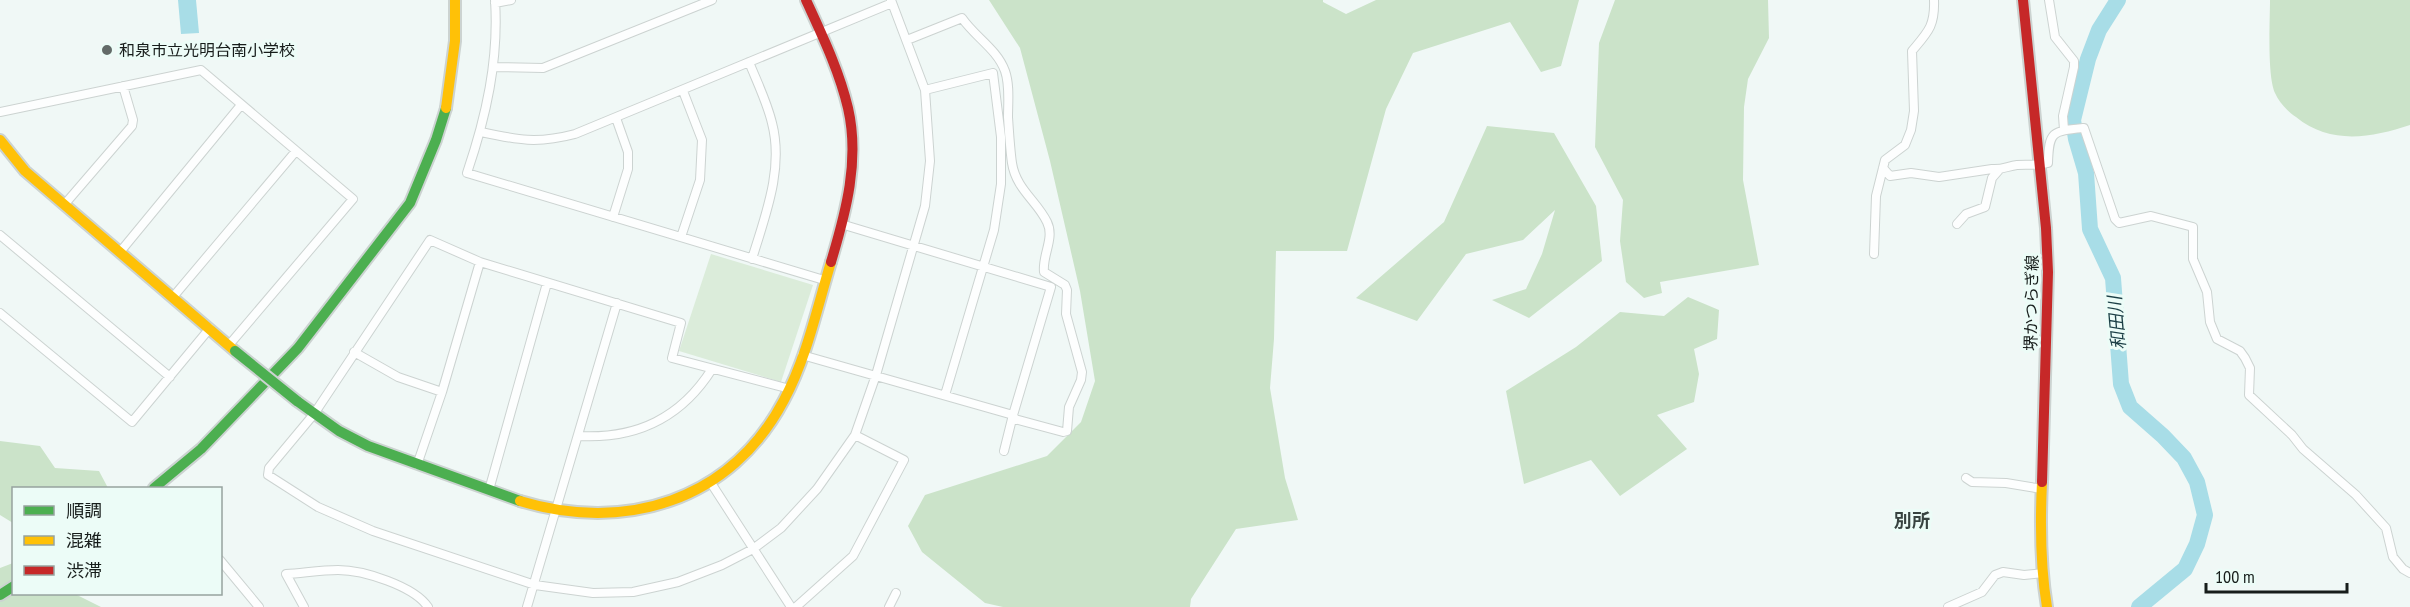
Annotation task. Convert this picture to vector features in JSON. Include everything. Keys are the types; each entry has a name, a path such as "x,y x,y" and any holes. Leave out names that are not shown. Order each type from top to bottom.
{"street":[{"path":"158,487 201,449 298,348 410,203 446,109 455,41 455,0"},
{"path":"511,0 495,1 490,91 481,132 467,173 824,280"},
{"path":"493,67 543,68 712,0"},
{"path":"0,140 25,171 232,348 314,414 354,439 417,465 555,511 598,515 634,512 670,502 711,483 752,446 774,418 790,389 802,355 841,224 851,180 853,142 851,123 839,80 806,0"},
{"path":"1874,254 1876,196 1885,160 1905,145 1909,138 1914,111 1912,51 1931,27 1935,17 1934,0"},
{"name":"堺かつらぎ線","path":"2023,0 2040,165 2048,272 2040,531 2047,607"},
{"path":"2049,0 2055,37 2074,61 2062,116 2064,130"},
{"path":"481,132 521,141 550,140 575,134 683,91 891,1 925,90 930,161 925,206 876,375 855,435 818,489 781,528 753,549 722,565 678,582 633,592 593,593 535,585 373,531 318,507 268,475 269,468 314,414 430,240 480,262 681,323 672,358 790,389"},
{"path":"802,355 945,395 1013,416 1015,419 1063,432 1067,431 1069,406 1081,380 1082,372 1067,320 1067,290 1065,285 1044,272 1043,264 1051,233 1047,222 1025,194 1012,164 1007,81 1000,61 962,18 907,40"},
{"path":"749,62 769,110 775,139 775,172 752,259"},
{"path":"0,112 201,70 353,199 232,348"},
{"path":"925,90 993,73 1001,137 1001,184 994,230 945,395"},
{"path":"64,205 132,126 133,120 123,86"},
{"path":"681,237 700,180 702,140 683,91"},
{"path":"120,252 241,105"},
{"path":"614,217 628,170 628,152 616,118"},
{"path":"1883,168 1890,176 1911,173 1939,177 1992,169 1999,170 2016,165 2040,165 2048,163 2049,141 2052,136 2064,130 2084,128 2115,219 2119,223 2151,216 2193,227 2193,259 2207,292 2210,322 2217,339 2240,351 2245,358 2250,368 2249,395 2292,435 2303,449 2356,495 2386,528 2393,557 2403,569 2410,573"},
{"path":"173,297 297,151"},
{"path":"1957,224 1966,214 1985,207 1992,178 1999,170"},
{"path":"841,224 1052,287 1004,452"},
{"path":"0,235 170,377"},
{"path":"417,465 442,392 480,262"},
{"path":"489,490 547,283"},
{"path":"527,607 617,303"},
{"path":"0,313 132,422 210,328"},
{"path":"354,352 398,376 442,392"},
{"path":"579,436 624,434 661,419 699,390 712,369"},
{"path":"711,483 753,549 794,607 854,556 904,460 855,435"},
{"path":"1966,478 1979,483 2006,483 2042,489"},
{"path":"222,562 259,607"},
{"path":"304,607 286,574 340,570 382,579 422,598 428,607"},
{"path":"1948,607 1982,592 1995,575 2003,572 2024,575 2043,573"},
{"path":"889,607 896,593"}],"green space":[{"path":"989,0 1323,0 1346,14 1376,0 1579,0 1561,66 1541,72 1510,22 1413,53 1386,109 1347,251 1276,251 1274,339 1270,388 1285,478 1298,520 1236,529 1191,599 1190,607 1003,607 985,603 922,552 908,526 925,495 1047,456 1081,422 1095,381 1080,291 1050,161 1020,48"},
{"path":"1615,0 1768,0 1769,38 1748,79 1744,107 1743,180 1759,265 1660,282 1662,293 1644,298 1626,282 1620,241 1623,200 1595,147 1599,43"},
{"path":"2270,0 2410,0 2410,125 2366,136 2337,135 2309,126 2289,112 2279,100 2272,85"},
{"path":"1487,126 1554,133 1596,206 1602,261 1529,318 1492,300 1526,289 1542,254 1555,210 1523,240 1466,254 1417,321 1356,298 1444,222"},
{"path":"711,254 813,285 781,382 679,351"},
{"path":"1688,297 1719,310 1717,339 1694,349 1699,374 1694,402 1657,415 1687,449 1620,496 1591,460 1524,484 1506,391 1576,347 1620,312 1664,316"},
{"path":"0,441 40,446 55,468 99,471 107,487 12,487 12,522 0,515"},
{"path":"12,563 12,595 77,595 101,607 0,607 0,568"}],"water":[{"path":"178,0 196,0 199,33 181,34"}],"waterway":[{"name":"和田川","path":"2118,0 2099,30 2088,59 2073,120 2086,173 2090,229 2113,278 2121,384 2130,407 2184,458 2197,482 2205,515 2197,544 2185,569 2139,607"}],"traffic: fast":[{"path":"155,487 201,449 298,348 410,203 436,140 446,108"},
{"path":"235,351 297,401"},
{"path":"297,401 339,431 368,446 520,501"},
{"path":"0,595 12,587"}],"traffic: slow":[{"path":"446,108 455,41 455,0"},
{"path":"0,140 25,171 235,351"},
{"path":"520,501 559,510 598,513 636,510 672,500 705,485 735,463 762,435 792,384 811,332 831,262"},
{"path":"2042,482 2041,544 2047,607"}],"traffic: jam":[{"path":"806,0 840,80 848,108 853,147 850,186 831,262"},
{"path":"2023,0 2046,228 2048,272 2042,482"}],"place":[{"name":"和泉市立光明台南小学校","path":"107,50"}],"district":[{"name":"別所","path":"1912,521"}]}
